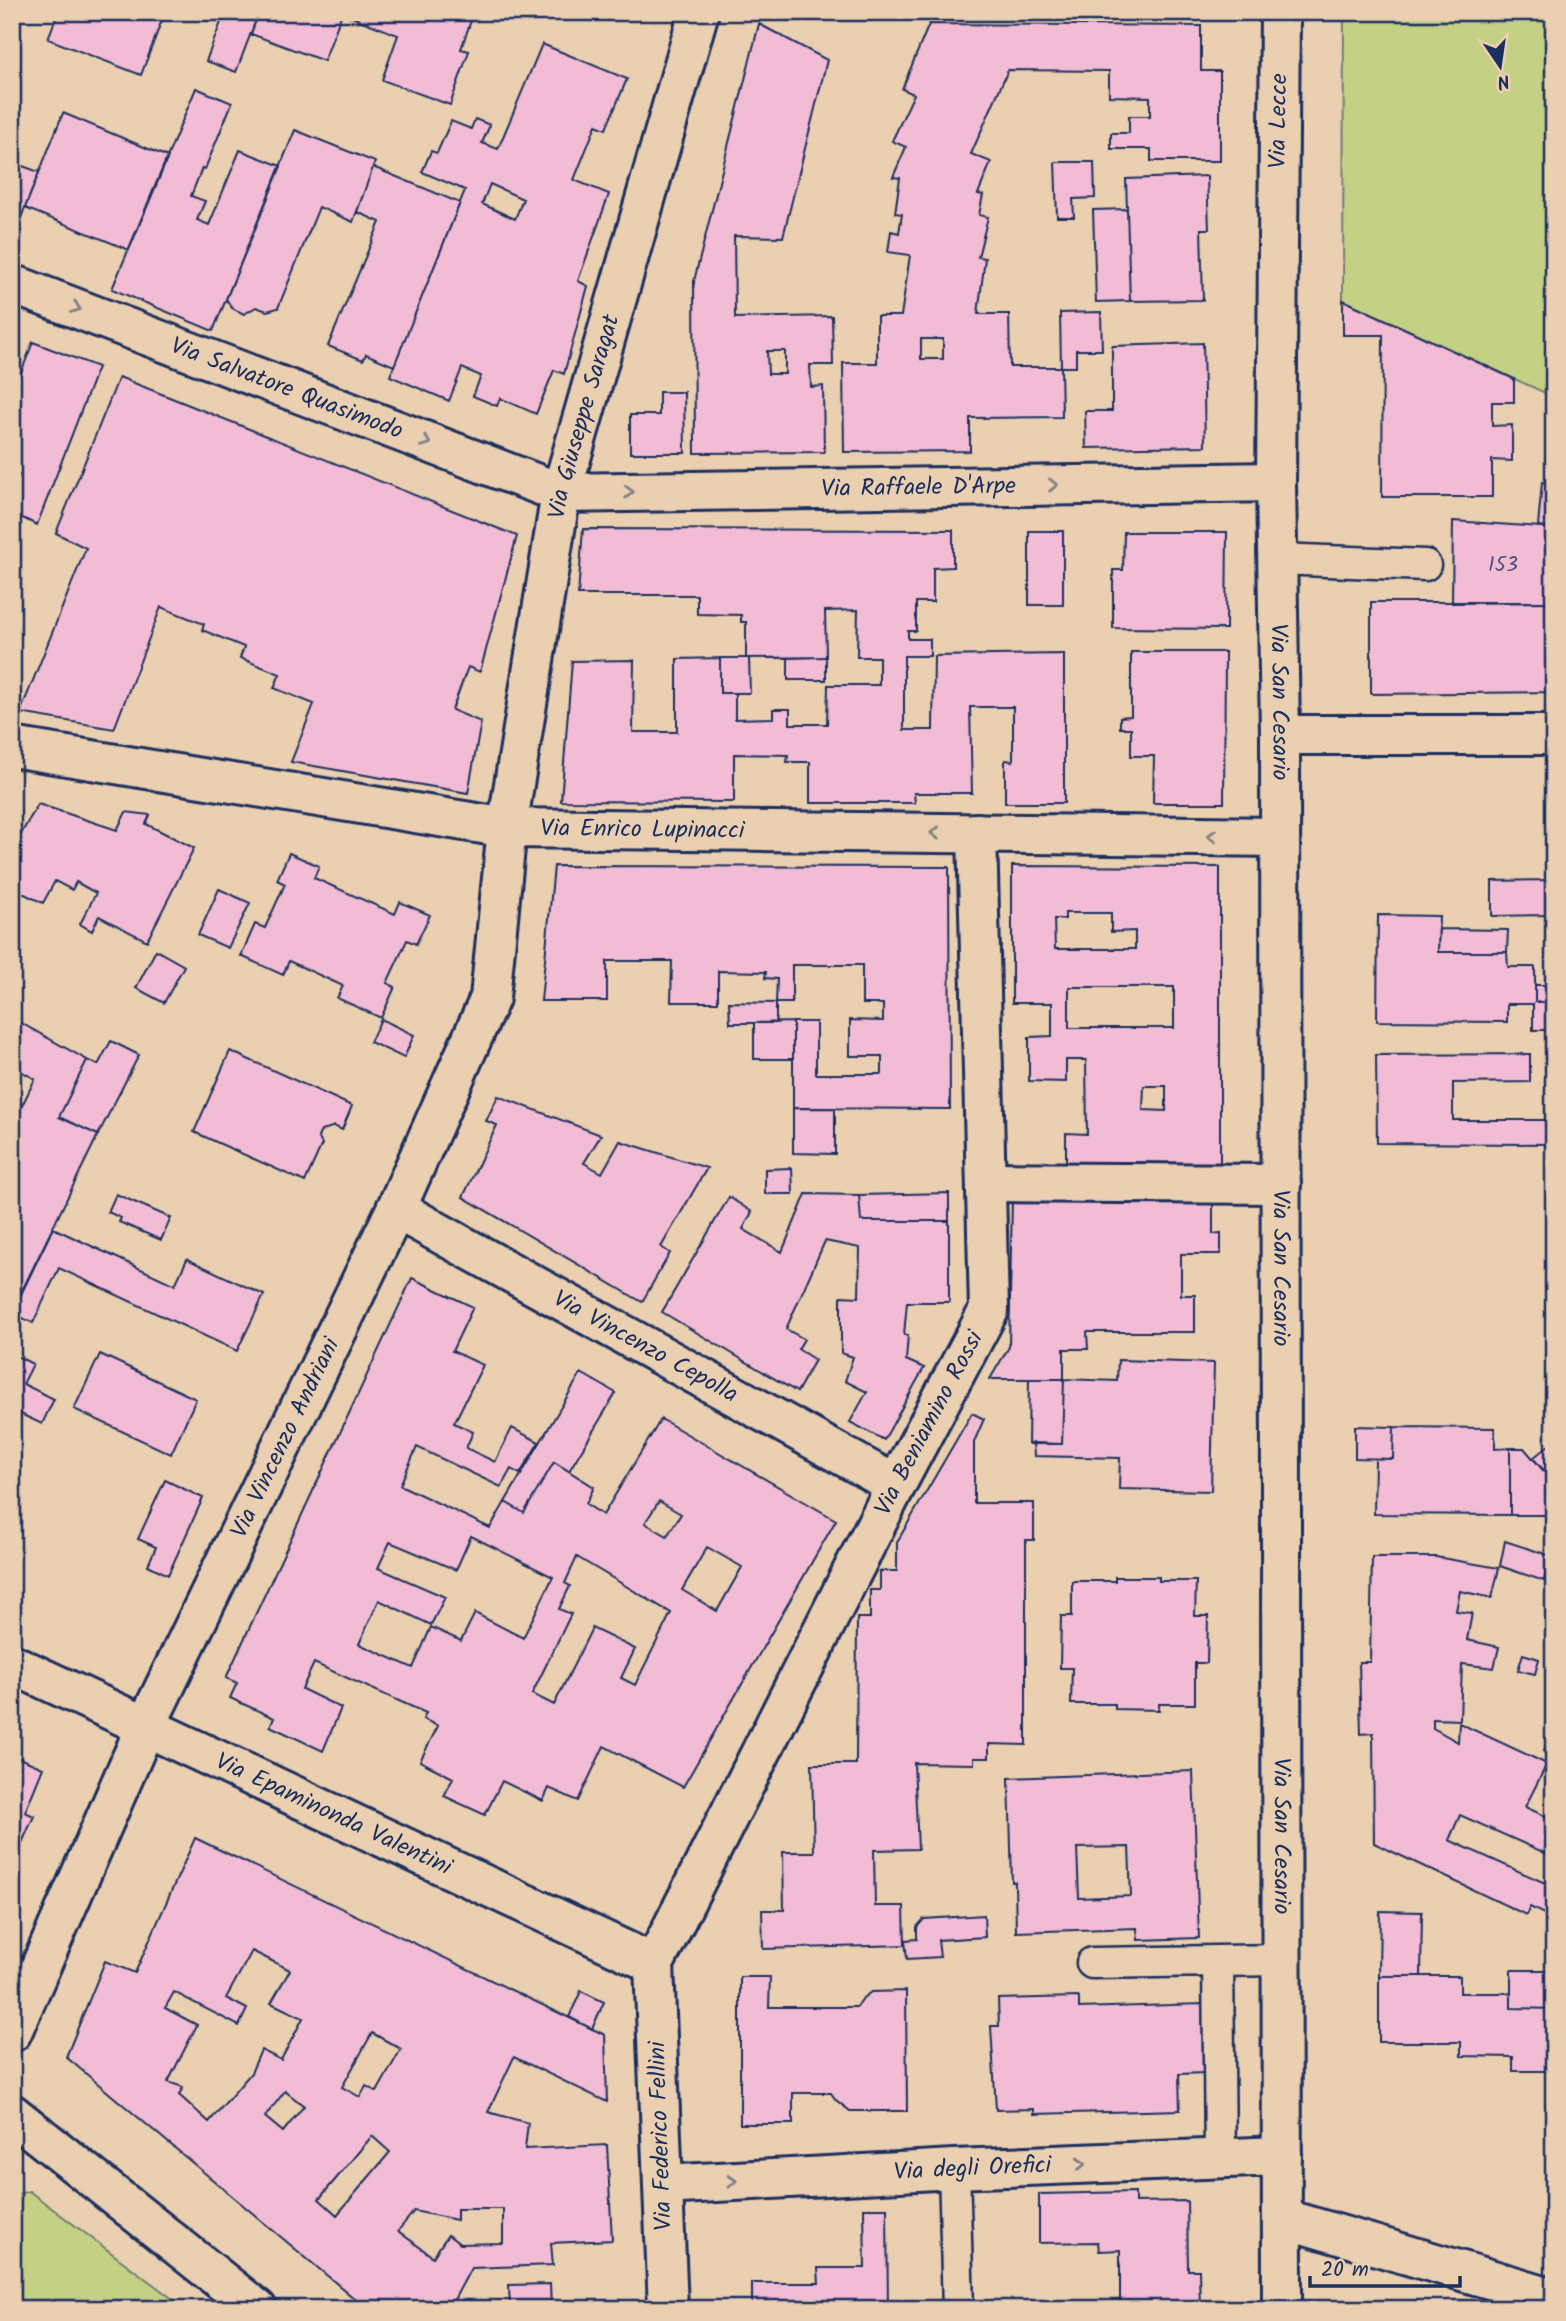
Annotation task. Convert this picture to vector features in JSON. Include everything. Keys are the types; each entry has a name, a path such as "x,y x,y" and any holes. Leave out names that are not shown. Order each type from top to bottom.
{"street":[{"name":"Via Giuseppe Saragat","path":"506,828 561,494 699,12"},
{"name":"Via Lecce","path":"1278,230 1280,12"},
{"name":"Via San Cesario","path":"1278,230 1276,482 1280,735 1282,2309"},
{"name":"Via Salvatore Quasimodo","path":"12,284 561,494"},
{"name":"Via Raffaele D'Arpe","path":"561,494 1276,482"},
{"path":"1280,735 1554,734"},
{"name":"Via Enrico Lupinacci","path":"15,754 506,828 1280,837"},
{"name":"Via Vincenzo Andriani","path":"12,2032 145,1728 396,1209 490,998 506,828"},
{"name":"Via Beniamino Rossi","path":"654,1964 895,1485 989,1310 977,833"},
{"path":"986,1182 1281,1184"},
{"name":"Via Vincenzo Cepolla","path":"396,1209 895,1485"},
{"name":"Via Epaminonda Valentini","path":"12,1664 654,1964"},
{"name":"Via Federico Fellini","path":"654,1964 668,2309"},
{"path":"12,2114 257,2309"},
{"name":"Via degli Orefici","path":"663,2185 954,2169 1282,2156"},
{"path":"1282,2218 1554,2298"}],"lane":[{"path":"1278,559 1425,565"},
{"path":"1091,1963 1282,1960"},
{"path":"1218,1961 1220,2158"},
{"path":"954,2169 958,2309"}],"green space":[{"path":"1344,12 1554,12 1554,397 1343,300"},
{"path":"29,2191 186,2309 12,2309 12,2196"}],"building":[{"path":"58,12 165,12 141,75 48,39"},
{"path":"225,12 246,12 257,17 236,72 206,61"},
{"path":"259,12 474,12 461,49 469,51 450,105 382,80 398,35 342,13 324,61 251,34"},
{"path":"759,24 827,60 783,237 734,236 735,318 832,316 833,365 810,365 811,387 823,386 824,452 695,453 694,281","holes":["767,351 785,351 785,374 768,374"]},
{"path":"929,24 1201,26 1201,71 1220,71 1220,161 1151,161 1151,149 1111,149 1111,133 1129,133 1129,116 1150,116 1150,97 1109,96 1109,71 1008,70 971,154 991,162 978,194 983,195 979,215 988,217 978,257 985,258 978,314 1009,314 1010,367 1061,367 1062,417 970,418 970,451 844,452 843,363 877,363 877,316 901,316 910,255 888,252 891,231 899,233 902,214 895,213 900,178 893,177 906,147 892,141 914,94 902,89","holes":["921,339 943,339 943,359 921,359"]},
{"path":"542,44 627,79 606,129 596,125 574,180 609,194 578,281 588,286 564,374 554,370 536,414 500,398 497,406 473,396 481,376 462,368 449,401 390,376 465,190 422,172 431,151 437,153 451,121 471,129 475,119 490,125 482,143 498,149","holes":["490,184 523,199 515,219 482,204"]},
{"path":"196,88 232,103 191,196 205,201 197,220 209,225 240,150 281,166 213,331 112,289"},
{"path":"63,113 168,157 129,250 25,208"},
{"path":"295,130 375,162 353,222 319,207 278,308 267,311 256,307 244,314 232,308 226,299"},
{"path":"12,162 39,172 13,238 12,238"},
{"path":"1055,162 1094,162 1095,198 1073,199 1074,217 1057,217"},
{"path":"373,167 460,203 394,366 366,354 363,360 328,346 380,222 357,212"},
{"path":"1207,176 1209,229 1201,229 1203,300 1130,301 1126,179"},
{"path":"1127,209 1130,301 1096,302 1093,210"},
{"path":"1343,300 1514,379 1514,402 1492,402 1492,426 1512,425 1512,461 1492,460 1492,497 1382,497 1383,335 1343,335"},
{"path":"1101,312 1102,350 1076,350 1076,367 1061,367 1060,313"},
{"path":"33,342 98,367 37,525 12,513 12,494 19,475 12,472 12,396"},
{"path":"1203,343 1205,446 1086,448 1085,411 1112,411 1112,346"},
{"path":"119,377 517,536 480,672 468,667 452,710 481,722 468,793 291,762 314,704 274,688 280,674 240,658 244,647 202,630 204,624 161,607 114,729 20,713 86,548 56,533"},
{"path":"659,392 684,392 685,453 630,453 630,415 659,415"},
{"path":"1542,482 1554,484 1554,528 1538,526"},
{"path":"1453,521 1554,528 1554,602 1452,603"},
{"path":"583,529 953,530 953,567 933,568 933,602 916,602 916,631 908,631 908,639 930,639 930,656 904,656 904,730 933,730 934,656 1064,654 1064,803 1005,803 1005,760 1013,761 1013,707 970,707 972,793 914,793 915,803 810,803 810,762 787,762 788,755 734,754 734,802 561,801 572,661 634,660 633,732 677,732 677,659 720,658 720,693 735,693 735,719 773,718 773,709 790,709 790,724 827,724 828,685 879,685 879,657 857,657 858,610 825,611 826,657 746,658 746,622 741,622 741,615 697,614 697,595 578,595"},
{"path":"1029,531 1063,531 1063,605 1029,605"},
{"path":"1124,532 1227,532 1226,629 1113,628 1113,570 1123,570"},
{"path":"1371,602 1552,602 1554,692 1371,694"},
{"path":"1131,652 1225,652 1224,803 1153,803 1154,756 1131,756 1131,728 1120,728 1120,717 1131,716"},
{"path":"826,657 826,680 788,680 788,658"},
{"path":"720,658 749,658 750,693 720,693"},
{"path":"38,804 117,830 126,812 150,815 146,824 194,848 147,941 99,916 92,931 80,924 96,893 76,882 72,890 55,881 43,903 12,888 12,850"},
{"path":"289,853 319,866 314,878 395,914 400,902 430,915 416,944 407,940 387,983 395,987 381,1018 337,998 343,986 289,961 283,975 241,956 255,924 265,928 285,884 277,880"},
{"path":"554,866 949,867 950,1109 793,1108 793,1022 816,1022 816,1074 882,1074 882,1056 850,1056 850,1020 883,1021 883,1004 862,1004 862,965 792,965 792,1003 776,1003 777,979 765,978 766,972 718,971 718,1002 671,1002 672,961 607,961 607,1001 541,1001"},
{"path":"1012,866 1220,867 1220,1171 1066,1171 1066,1133 1087,1134 1086,1060 1066,1060 1066,1082 1029,1081 1029,1037 1052,1036 1052,1003 1012,1003","holes":["1065,913 1111,913 1111,932 1135,931 1135,949 1055,949 1054,919 1065,919","1069,987 1174,987 1174,1028 1069,1028","1144,1086 1166,1086 1166,1111 1143,1110"]},
{"path":"1554,880 1554,915 1492,916 1492,881"},
{"path":"219,889 250,903 228,948 198,935"},
{"path":"1378,915 1439,916 1438,952 1507,952 1508,967 1535,967 1535,1002 1554,1002 1554,1030 1533,1030 1533,1004 1507,1004 1507,1022 1377,1021"},
{"path":"1439,929 1508,930 1507,952 1438,952"},
{"path":"156,950 184,966 164,1003 136,988"},
{"path":"1535,985 1554,985 1554,1002 1535,1002"},
{"path":"729,1002 776,1003 776,1023 730,1023"},
{"path":"12,1018 87,1060 59,1117 98,1135 12,1311 12,1126 35,1079 12,1066"},
{"path":"381,1019 414,1035 404,1058 370,1042"},
{"path":"793,1022 793,1059 754,1059 754,1023"},
{"path":"111,1041 139,1055 98,1135 59,1117 87,1060 98,1065"},
{"path":"230,1051 352,1106 342,1130 334,1126 321,1131 318,1137 322,1144 305,1182 194,1132"},
{"path":"1530,1054 1530,1082 1453,1083 1453,1120 1554,1120 1554,1144 1377,1143 1376,1055"},
{"path":"498,1096 601,1135 584,1163 602,1173 620,1141 707,1168 661,1247 670,1253 642,1302 463,1197 497,1125 486,1121"},
{"path":"793,1108 835,1108 835,1154 793,1153"},
{"path":"792,1168 793,1194 765,1194 765,1169"},
{"path":"949,1193 949,1221 861,1221 859,1195"},
{"path":"116,1194 171,1218 161,1240 119,1222 121,1218 108,1212"},
{"path":"806,1194 859,1195 861,1221 949,1221 949,1302 907,1302 904,1335 908,1335 906,1360 924,1368 884,1440 850,1422 867,1392 845,1381 853,1357 841,1353 841,1296 859,1297 860,1248 825,1241 786,1329 804,1339 798,1349 815,1360 797,1392 662,1312 729,1197 752,1212 743,1229 782,1252"},
{"path":"1213,1198 1213,1234 1221,1233 1221,1254 1181,1254 1181,1295 1195,1295 1195,1332 1087,1332 1088,1349 1064,1349 1064,1379 990,1379 1009,1347 1012,1199"},
{"path":"53,1228 175,1285 187,1259 264,1295 237,1351 59,1268 33,1323 12,1313"},
{"path":"412,1278 473,1307 452,1351 483,1365 454,1423 473,1432 466,1448 495,1462 512,1428 539,1442 520,1474 511,1469 501,1487 417,1447 400,1485 490,1528 505,1502 524,1513 554,1462 594,1487 586,1504 603,1515 661,1419 836,1520 683,1787 604,1746 578,1801 549,1788 543,1801 502,1781 485,1815 444,1796 453,1778 420,1761 438,1726 423,1719 426,1713 314,1663 302,1689 341,1708 323,1751 270,1726 274,1718 230,1698 237,1683 226,1678","holes":["659,1501 681,1514 667,1536 645,1523","471,1536 553,1577 523,1638 475,1613 461,1641 431,1627 413,1668 359,1644 379,1600 431,1625 445,1597 378,1568 390,1542 456,1570","707,1547 742,1567 717,1611 682,1590","577,1557 671,1613 635,1685 621,1678 635,1649 592,1628 554,1705 532,1694 571,1614 559,1609 570,1586 565,1583"]},
{"path":"12,1354 33,1364 23,1384 54,1399 42,1424 12,1410"},
{"path":"100,1354 196,1399 171,1454 74,1409"},
{"path":"1118,1360 1214,1363 1211,1491 1119,1489 1120,1458 1034,1456 1033,1443 1062,1444 1064,1379 1117,1381"},
{"path":"581,1373 616,1393 569,1471 554,1462 524,1513 505,1502"},
{"path":"1029,1379 1064,1379 1062,1444 1028,1444"},
{"path":"972,1413 984,1419 974,1442 974,1503 1034,1503 1034,1540 1026,1540 1026,1745 989,1744 989,1758 974,1758 974,1764 914,1763 918,1849 874,1850 875,1906 904,1906 905,1945 763,1949 762,1910 784,1910 783,1852 814,1852 812,1764 856,1764 857,1618 870,1618 870,1590 880,1590 880,1571 897,1571 897,1542"},
{"path":"1355,1426 1394,1427 1393,1459 1355,1458"},
{"path":"1394,1427 1495,1428 1495,1449 1510,1448 1510,1515 1374,1514 1375,1459 1393,1459"},
{"path":"1554,1441 1554,1482 1533,1458"},
{"path":"1510,1448 1524,1448 1554,1483 1554,1515 1510,1515"},
{"path":"165,1480 203,1498 168,1575 148,1565 156,1547 138,1539"},
{"path":"1505,1541 1551,1556 1544,1581 1500,1566"},
{"path":"1372,1557 1436,1557 1499,1568 1492,1598 1460,1591 1456,1611 1472,1613 1467,1640 1499,1647 1494,1668 1462,1664 1460,1720 1433,1719 1433,1728 1458,1742 1459,1723 1547,1764 1525,1807 1554,1820 1554,1857 1460,1815 1449,1840 1554,1887 1554,1919 1530,1907 1526,1915 1374,1843 1373,1733 1361,1734 1359,1662 1370,1662"},
{"path":"1115,1577 1159,1577 1159,1581 1196,1581 1195,1616 1208,1616 1207,1663 1195,1663 1195,1704 1159,1704 1159,1710 1115,1709 1115,1704 1071,1704 1072,1668 1060,1668 1061,1616 1072,1616 1072,1581 1115,1581"},
{"path":"1523,1654 1539,1659 1535,1674 1518,1670"},
{"path":"1554,1719 1554,1755 1544,1752"},
{"path":"12,1755 43,1768 25,1812 34,1816 14,1861 12,1860"},
{"path":"1193,1771 1199,1938 1138,1940 1137,1928 1016,1932 1009,1778","holes":["1129,1847 1131,1896 1079,1898 1077,1848"]},
{"path":"195,1838 605,2035 607,2102 514,2057 488,2112 528,2123 525,2149 607,2145 612,2240 551,2243 553,2265 471,2268 449,2309 367,2309 66,2057 105,1961 135,1973","holes":["252,1951 290,1970 271,2003 303,2018 281,2060 261,2050 251,2073 209,2122 179,2095 183,2087 168,2082 197,2025 165,2008 174,1992 239,2026 247,2009 226,1998","372,2033 401,2049 377,2092 366,2086 360,2097 342,2087","285,2091 304,2106 283,2132 265,2117","372,2136 390,2152 337,2215 319,2199","457,2209 503,2209 503,2243 460,2244 448,2235 433,2257 398,2231 414,2211 457,2220"]},
{"path":"1380,1911 1422,1912 1421,1976 1379,1976"},
{"path":"984,1915 985,1937 938,1940 940,1957 907,1959 905,1940 917,1939 917,1927 924,1919"},
{"path":"1511,1970 1553,1970 1552,2009 1511,2008"},
{"path":"1379,1976 1460,1976 1460,1993 1511,1993 1511,2008 1554,2009 1554,2071 1513,2071 1513,2057 1461,2056 1461,2042 1379,2042"},
{"path":"740,1977 770,1977 769,2007 857,2007 871,1992 906,1991 907,2111 850,2111 831,2093 793,2093 793,2124 740,2124"},
{"path":"581,1991 604,2002 592,2029 569,2017"},
{"path":"1079,1997 1079,2008 1203,2004 1205,2073 1179,2074 1180,2110 1034,2114 1034,2109 996,2110 991,2026 999,2026 998,1999"},
{"path":"1135,2192 1135,2202 1187,2201 1188,2270 1199,2270 1200,2308 1120,2307 1120,2250 1099,2251 1098,2242 1039,2243 1039,2194"},
{"path":"864,2208 887,2208 888,2309 752,2309 752,2283 819,2283 818,2268 865,2268"},
{"path":"550,2284 551,2309 510,2309 509,2285"},
{"path":"1200,2308 1200,2309 1079,2309"}]}
